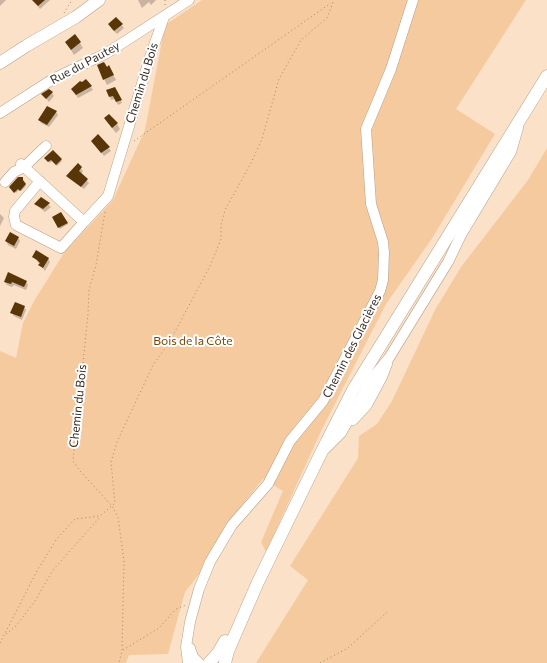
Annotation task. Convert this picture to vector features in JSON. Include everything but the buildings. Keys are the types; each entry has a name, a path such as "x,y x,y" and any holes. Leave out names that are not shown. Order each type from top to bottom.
{"main road":[{"path":"0,63 99,0"},
{"path":"225,663 228,651 258,582 320,455 372,358 547,76"},
{"path":"209,663 222,647 258,582"}],"street":[{"name":"Rue du Pautey","path":"0,113 53,79 107,54 189,0"},
{"name":"Chemin des Glacières","path":"188,663 186,647 193,607 216,550 240,515 268,484 290,441 323,401 380,291 383,280 384,253 383,242 371,204 366,129 390,69 413,0"},
{"name":"Chemin du Bois","path":"40,181 15,211 14,217 16,225 61,248 108,196 124,148 150,57 164,17"},
{"path":"320,455 341,433 373,377 389,358 448,262 460,235 509,155 520,119"},
{"path":"5,182 14,172 46,146"},
{"path":"23,166 84,222"},
{"name":"Chemin des Glacières","path":"188,638 191,654 199,663"}],"path":[{"path":"124,148 333,1"},
{"path":"5,634 16,626 35,601 53,570 100,516 115,503 111,462 117,442 139,392 153,365 169,343 193,300 222,239 222,225 225,210 262,139 279,79 301,40 327,18 333,1"},
{"name":"Chemin du Bois","path":"106,211 96,265 89,290 74,461 80,471 112,506 118,517 124,561 122,651 120,663"},
{"path":"0,643 37,571 56,540 75,519 100,516"},
{"path":"122,651 159,628 180,606 193,607"},
{"path":"320,663 348,648 387,612"}],"green space":[{"name":"Bois de la Côte","path":"202,0 526,0 456,109 495,134 431,240 386,304 322,429 266,552 261,542 283,491 263,479 225,526 203,569 185,592 168,654 129,655 126,663 0,663 0,351 16,358 23,323 34,301 64,253 113,200 145,130 165,25"},
{"path":"547,148 547,663 256,663 308,580 290,566 358,458 359,436 377,424 392,401 435,310 461,267 528,180"}]}
